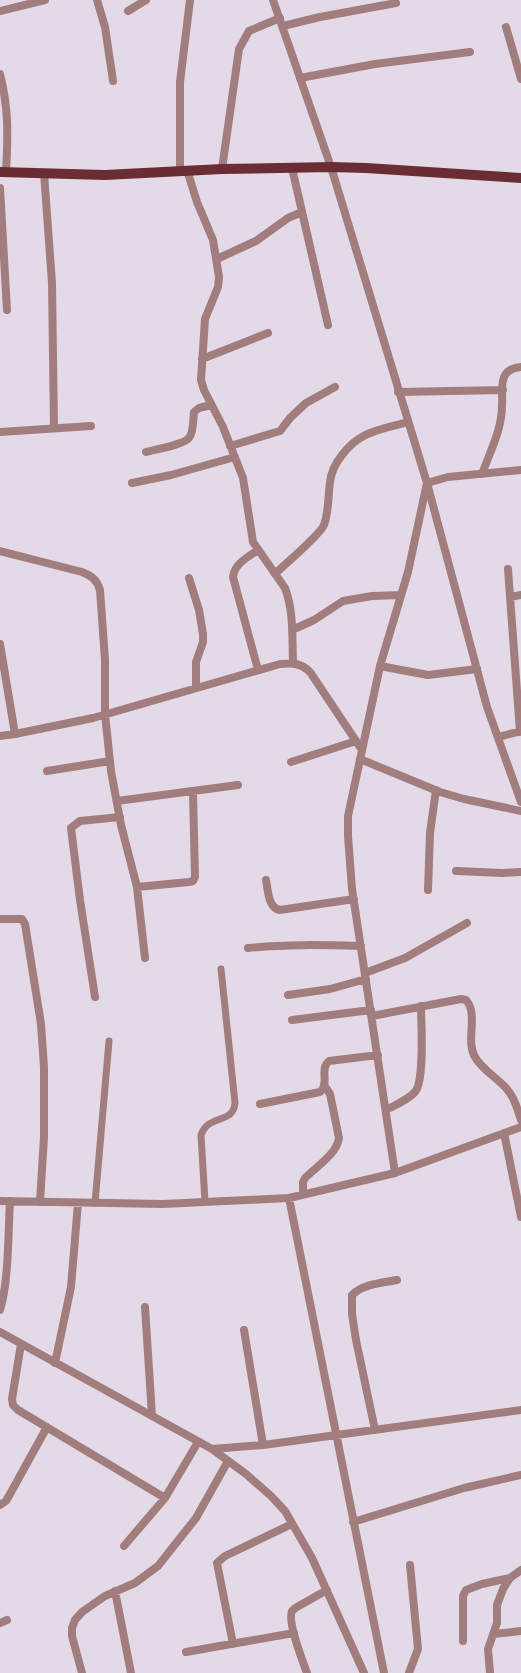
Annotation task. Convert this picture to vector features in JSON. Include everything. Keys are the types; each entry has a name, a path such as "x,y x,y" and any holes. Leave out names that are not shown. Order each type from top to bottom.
{"main road":[{"path":"3,172 105,174 184,170 331,167 521,178"}],"street":[{"path":"0,11 17,3 45,0"},
{"path":"97,0 105,27 114,81"},
{"path":"128,11 146,0"},
{"path":"190,0 180,82 184,170 213,240 219,277 218,286 205,319 200,380 235,457 245,489 251,535 258,550 285,588 288,596 292,611 293,663"},
{"path":"273,0 331,167 398,392 427,483 487,708 521,802"},
{"path":"283,26 320,17 396,3"},
{"path":"222,169 239,49 249,31 280,18"},
{"path":"506,27 521,79"},
{"path":"300,78 375,64 470,52"},
{"path":"0,74 6,96 8,121 3,172"},
{"path":"292,168 328,325"},
{"path":"44,173 52,283 54,428"},
{"path":"0,188 7,310"},
{"path":"217,258 256,241 288,218 302,212"},
{"path":"202,359 268,333"},
{"path":"482,474 500,423 505,376 510,370 521,367"},
{"path":"230,446 280,431 290,418 306,403 335,387"},
{"path":"398,392 503,390"},
{"path":"146,452 190,438 194,412 199,408 211,405"},
{"path":"275,574 321,531 327,515 331,475 335,463 348,447 357,438 365,434 408,422"},
{"path":"0,432 91,426"},
{"path":"132,483 171,475 235,457"},
{"path":"427,483 448,477 521,470"},
{"path":"395,1173 354,899 348,836 348,816 380,666 408,572 427,483"},
{"path":"258,550 237,566 233,577 258,670"},
{"path":"0,551 82,572 92,576 98,582 102,601 105,660 105,714 110,762 120,817 136,887 145,958"},
{"path":"498,737 520,732 508,569"},
{"path":"189,578 199,610 203,634 203,642 196,662 196,688"},
{"path":"292,630 314,620 343,601 372,596 401,595"},
{"path":"510,597 521,595"},
{"path":"0,644 15,734"},
{"path":"0,736 105,714 280,664 293,663 304,665 310,672 356,741 361,754 436,790 464,799 521,811"},
{"path":"380,666 428,675 477,669"},
{"path":"291,762 356,741"},
{"path":"48,771 110,762"},
{"path":"117,801 238,785"},
{"path":"428,890 430,833 436,790"},
{"path":"136,887 193,881 195,877 193,792"},
{"path":"95,997 80,900 71,828 75,824 85,820 120,817"},
{"path":"456,871 503,873 521,872"},
{"path":"266,880 272,906 275,910 354,899"},
{"path":"0,919 22,919 25,924 28,933 39,1009 44,1074 44,1137 40,1202"},
{"path":"288,995 330,989 366,976 405,958 468,924"},
{"path":"248,948 275,945 361,946"},
{"path":"292,1020 372,1013 461,999 466,1000 470,1008 472,1050 474,1057 510,1093 521,1120"},
{"path":"386,1110 414,1093 418,1087 421,1066 421,1006"},
{"path":"260,1104 320,1092 323,1090 324,1084 324,1068 329,1061 378,1055"},
{"path":"303,1195 303,1182 305,1178 334,1150 339,1138 330,1094 324,1084"},
{"path":"0,1201 163,1204 289,1198 395,1173 521,1127"},
{"path":"504,1133 521,1217"},
{"path":"289,1198 384,1673"},
{"path":"0,1310 3,1300 5,1280 10,1201"},
{"path":"55,1363 70,1287 78,1203"},
{"path":"376,1430 356,1340 352,1314 352,1295 357,1290 396,1280"},
{"path":"145,1307 152,1416"},
{"path":"244,1330 263,1445"},
{"path":"0,1332 212,1449 246,1474 271,1496 285,1511 312,1558 364,1673"},
{"path":"21,1344 12,1393 13,1405 18,1410 165,1498"},
{"path":"212,1449 263,1445 521,1410"},
{"path":"0,1505 6,1501 47,1427"},
{"path":"124,1546 165,1498 198,1442"},
{"path":"82,1673 72,1636 72,1628 75,1620 82,1612 115,1591 135,1584 158,1566 196,1518 228,1461"},
{"path":"353,1522 464,1488 521,1475"},
{"path":"233,1644 217,1564 219,1560 225,1556 292,1524"},
{"path":"409,1673 418,1649 410,1565"},
{"path":"490,1673 488,1649 497,1622 497,1605 503,1589 510,1578 521,1570"},
{"path":"463,1641 463,1596 466,1590 482,1584 510,1578"},
{"path":"307,1673 291,1622 292,1610 327,1590"},
{"path":"115,1591 131,1673"},
{"path":"494,1634 521,1631"},
{"path":"186,1652 294,1633"}],"lane":[{"path":"205,1202 201,1135 203,1128 209,1123 230,1115 234,1110 235,1103 221,969"},
{"path":"95,1203 109,1041"}]}
